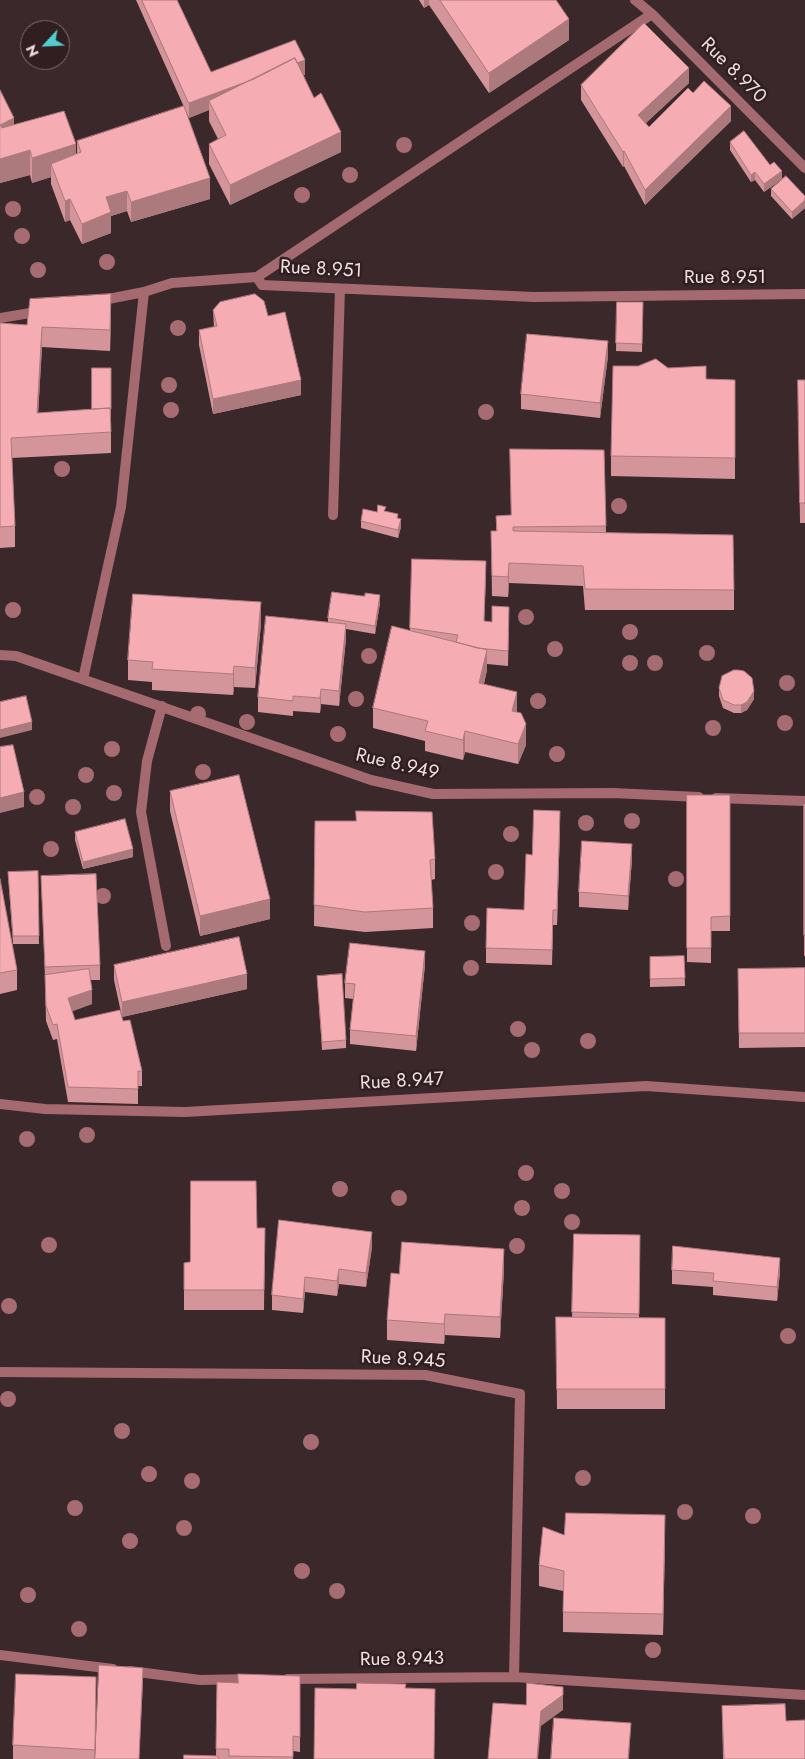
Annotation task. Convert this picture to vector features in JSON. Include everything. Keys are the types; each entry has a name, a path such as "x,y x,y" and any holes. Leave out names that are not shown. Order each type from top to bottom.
{"street":[{"name":"Rue 8.970","path":"635,0 652,14 805,168"},
{"path":"258,277 652,14"},
{"name":"Rue 8.951","path":"86,303 144,292 172,283 258,277 262,285 534,297 805,294"},
{"path":"334,515 340,289"},
{"path":"83,679 120,507 144,292"},
{"path":"0,318 48,310"},
{"name":"Rue 8.949","path":"0,655 16,656 371,780 433,794 613,794 805,801"},
{"path":"162,706 147,761 141,812 166,946"},
{"name":"Rue 8.947","path":"0,1104 45,1109 185,1112 646,1086 805,1097"},
{"name":"Rue 8.945","path":"0,1372 425,1375 520,1394 514,1677"},
{"path":"0,1655 200,1680 258,1679"},
{"name":"Rue 8.943","path":"278,1679 514,1677 805,1695"}],"building":[{"path":"142,0 177,0 211,72 295,40 305,60 297,63 295,58 254,79 189,103"},
{"path":"440,0 556,0 569,19 489,73"},
{"path":"644,23 689,68 638,115 649,127 688,88 693,93 704,81 731,106 645,190 624,151 581,85"},
{"path":"295,58 314,98 321,93 341,132 230,185 209,144 226,135 209,101"},
{"path":"0,90 14,118 0,125"},
{"path":"184,106 210,178 131,202 127,191 106,197 111,212 82,224 70,199 65,201 51,164 81,152 77,141"},
{"path":"64,111 76,144 32,158 30,150 0,159 0,125 2,128"},
{"path":"744,131 770,165 774,162 782,171 764,184 755,172 751,175 730,142"},
{"path":"786,176 805,196 805,200 792,212 771,189"},
{"path":"111,294 110,330 42,327 37,413 110,408 111,432 11,438 15,526 0,527 0,323 27,325 30,299"},
{"path":"255,294 264,301 268,316 285,312 301,380 213,399 199,330 217,326 213,310 220,302"},
{"path":"617,302 643,302 642,344 616,343"},
{"path":"527,334 608,341 600,403 521,394"},
{"path":"656,359 668,368 706,366 706,379 735,380 735,458 611,456 613,366 638,366"},
{"path":"92,368 111,368 111,409 92,409"},
{"path":"798,380 805,380 805,503 800,503"},
{"path":"510,449 604,450 606,526 513,527 513,531 733,535 734,590 585,589 583,566 509,563 508,577 492,576 491,531 497,531 496,516 511,515"},
{"path":"378,505 386,507 384,511 398,514 397,518 401,519 398,530 361,521 363,509 377,512"},
{"path":"412,559 486,561 484,621 492,622 492,606 509,607 508,651 477,648 456,642 458,635 410,628"},
{"path":"332,592 362,596 365,596 365,593 380,595 375,626 328,618"},
{"path":"133,594 261,602 255,668 234,666 233,674 152,669 153,662 128,660"},
{"path":"266,616 346,624 339,691 321,689 320,698 293,696 293,701 258,697"},
{"path":"392,626 487,650 479,683 517,692 512,711 521,713 526,724 518,744 465,731 463,740 425,731 428,721 373,708"},
{"path":"734,670 744,671 752,678 754,691 747,702 741,705 734,705 723,700 719,688 722,676"},
{"path":"26,696 32,722 0,730 0,702"},
{"path":"13,745 24,792 0,798 0,747"},
{"path":"239,775 270,899 200,916 170,791"},
{"path":"687,795 730,795 730,916 711,917 711,948 687,948"},
{"path":"805,804 805,935 804,935"},
{"path":"534,810 560,811 557,910 553,910 552,950 486,948 487,908 524,910 526,854 532,855"},
{"path":"356,811 432,812 435,859 430,860 433,908 365,912 314,905 315,821 356,821"},
{"path":"125,819 133,849 83,862 75,832"},
{"path":"582,841 632,844 628,896 579,892"},
{"path":"38,871 39,936 13,936 8,872"},
{"path":"96,874 100,965 45,967 41,876"},
{"path":"0,879 17,970 0,973"},
{"path":"239,937 247,974 122,1002 114,965"},
{"path":"350,943 425,951 416,1036 350,1030 355,984 345,983"},
{"path":"684,956 685,978 650,979 650,957"},
{"path":"805,968 805,1033 739,1033 738,969"},
{"path":"89,969 92,990 68,998 75,1020 120,1010 123,1021 130,1020 142,1071 138,1071 138,1089 68,1087 57,1024 53,1025 46,1006 45,975"},
{"path":"342,974 346,1040 322,1042 317,976"},
{"path":"191,1181 256,1181 257,1228 265,1228 264,1290 184,1290 184,1263 190,1262"},
{"path":"279,1220 372,1232 366,1273 339,1269 337,1281 305,1277 303,1299 272,1295"},
{"path":"574,1234 640,1235 639,1314 572,1312"},
{"path":"402,1242 504,1249 500,1317 445,1314 444,1324 387,1320 391,1273 399,1274"},
{"path":"673,1246 780,1258 777,1287 713,1281 714,1273 672,1270"},
{"path":"556,1317 665,1318 665,1389 557,1389"},
{"path":"566,1513 665,1515 663,1614 563,1612 564,1571 539,1565 543,1527 564,1535"},
{"path":"99,1665 143,1668 139,1759 95,1759"},
{"path":"16,1674 96,1677 95,1750 13,1745"},
{"path":"238,1674 300,1676 300,1737 293,1736 293,1757 229,1756 229,1749 216,1749 217,1682 238,1683"},
{"path":"357,1683 406,1684 405,1688 435,1689 434,1759 314,1759 315,1688 356,1689"},
{"path":"527,1683 563,1687 563,1695 541,1711 537,1759 488,1759 493,1703 526,1705"},
{"path":"785,1704 786,1721 805,1720 805,1759 724,1759 722,1706"},
{"path":"554,1718 631,1723 628,1759 551,1759"},
{"path":"184,1755 218,1756 218,1759 184,1759"}]}
